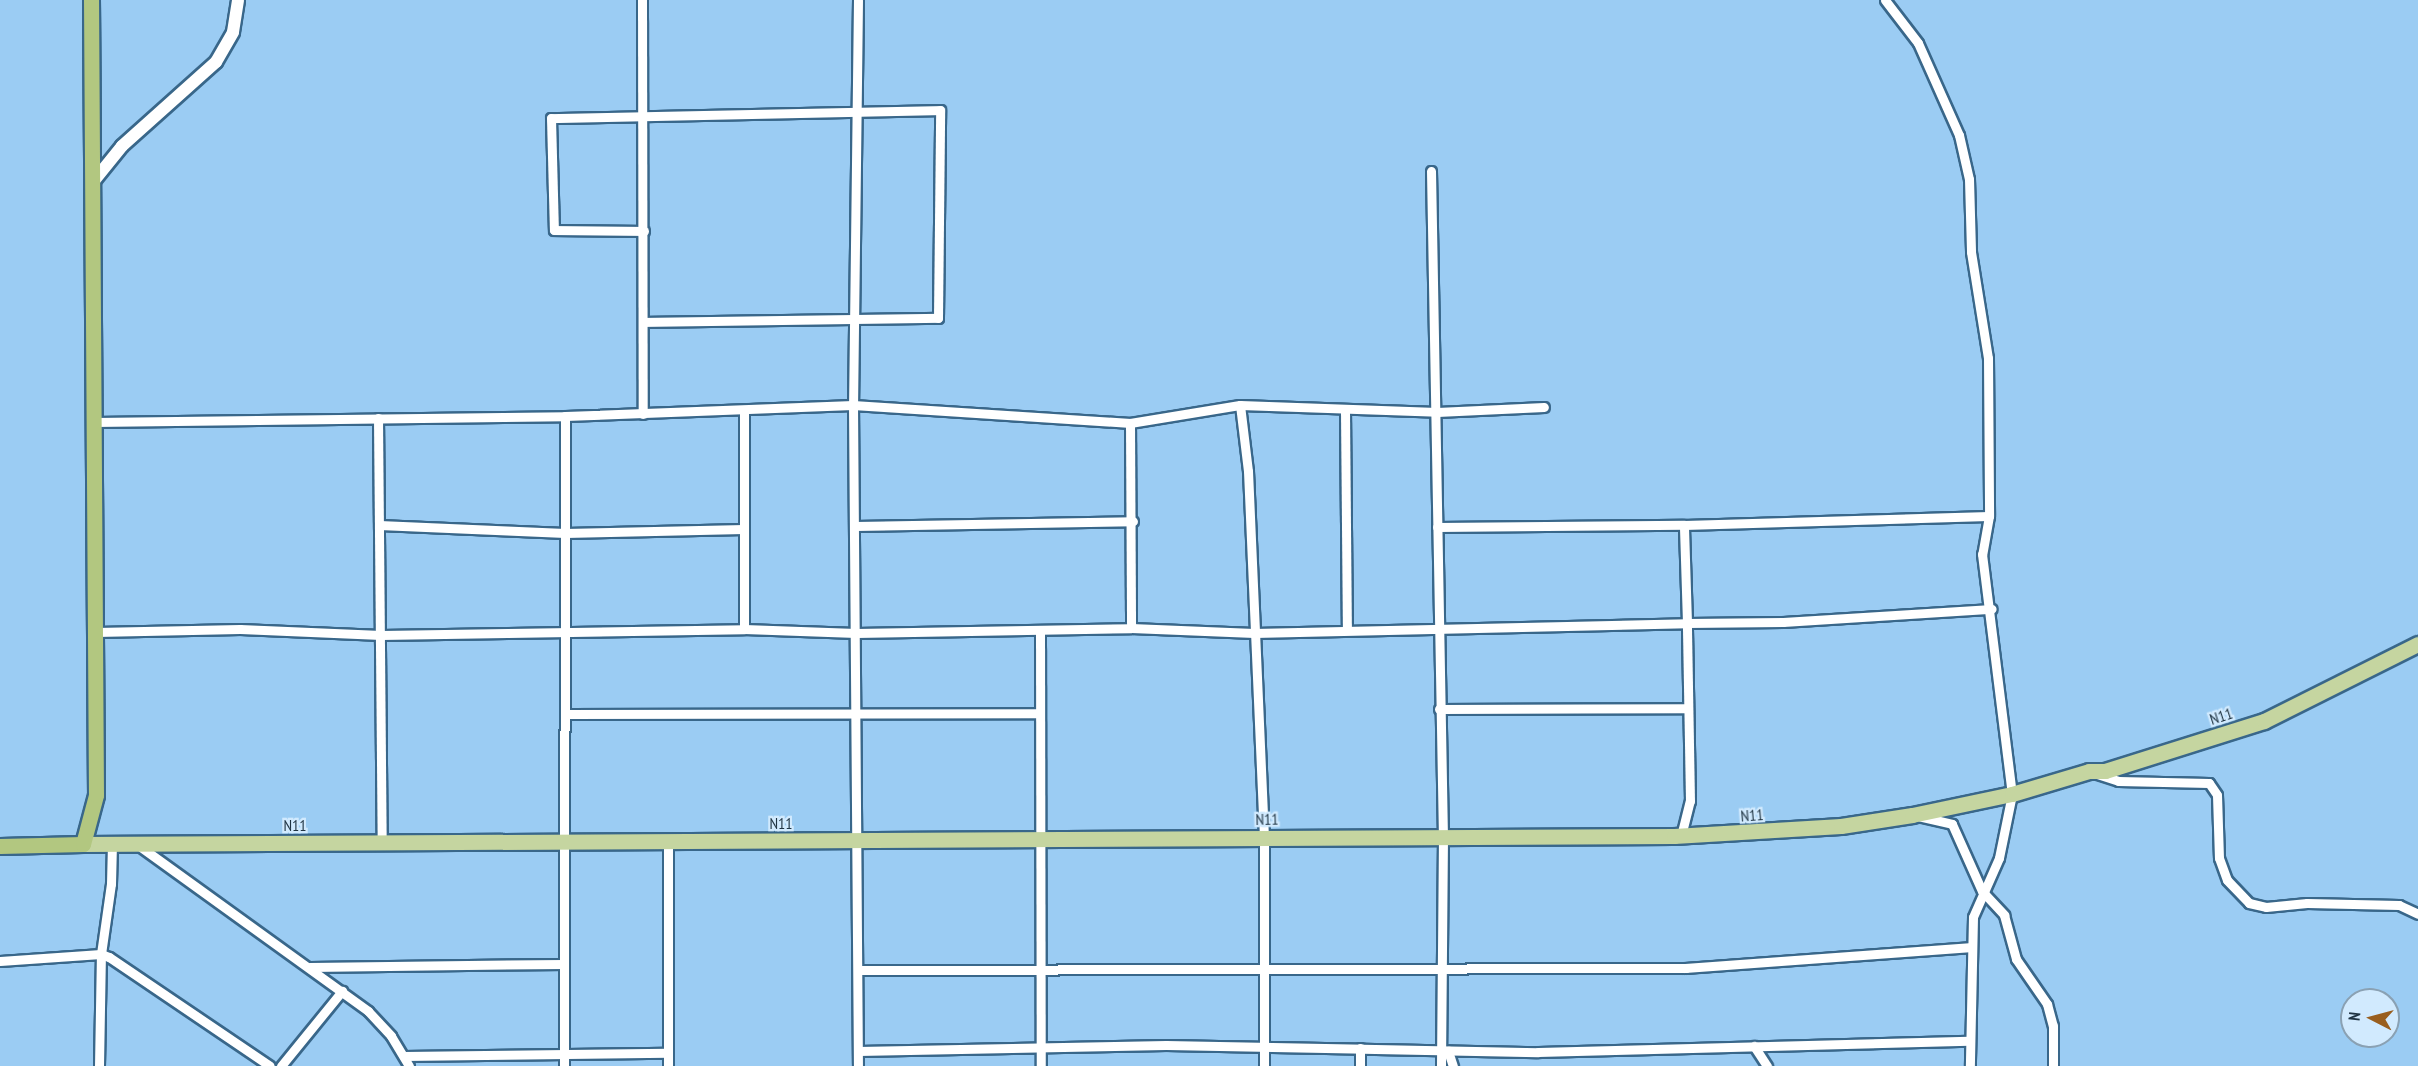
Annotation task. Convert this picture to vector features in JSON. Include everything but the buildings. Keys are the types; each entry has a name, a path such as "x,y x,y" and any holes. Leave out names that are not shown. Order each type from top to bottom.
{"highway":[{"path":"0,846 83,844 96,795 91,0"}],"main road":[{"name":"N11","path":"83,844 1681,836 1829,827 1912,815 2012,794 2089,771 2105,771 2264,721 2418,644"}],"street":[{"path":"93,182 122,146 216,62 233,32 238,0"},
{"path":"642,0 645,113 643,414"},
{"path":"858,0 853,405 858,1066"},
{"path":"1885,0 1918,44 1959,135 1969,179 1971,252 1988,358 1989,516 1982,554 1992,609 2012,794 1999,858 1982,891 1973,917 1970,1066"},
{"path":"644,231 554,230 551,118 645,113 940,110 938,318 644,322"},
{"path":"1431,171 1437,412 1437,628 1443,836 1444,1050 1441,1066"},
{"path":"94,422 565,417 853,405 1130,423 1240,405 1345,411 1437,412 1544,407"},
{"path":"1240,405 1248,471 1264,837 1264,1066"},
{"path":"744,411 744,629"},
{"path":"1345,411 1347,630"},
{"path":"564,1066 565,417"},
{"path":"378,418 382,842"},
{"path":"1130,423 1133,521 1131,628"},
{"path":"1437,526 1684,525 1989,516"},
{"path":"855,526 1133,521"},
{"path":"379,525 565,533 744,530"},
{"path":"1681,836 1690,801 1684,525"},
{"path":"96,632 240,629 381,635 744,629 856,633 1131,628 1254,633 1783,622 1992,609"},
{"path":"1040,630 1041,1066"},
{"path":"1439,709 1688,708"},
{"path":"565,714 1040,713"},
{"path":"2089,771 2118,781 2209,783 2217,795 2219,858 2227,880 2250,903 2266,907 2307,903 2399,905 2418,914"},
{"path":"1912,815 1952,824 1982,891 2004,915 2016,959 2047,1004 2053,1026 2053,1066"},
{"path":"668,842 668,1066"},
{"path":"136,843 342,991 382,1024 409,1066"},
{"path":"99,1066 101,954 111,884 112,844"},
{"path":"858,970 1686,968 1971,947"},
{"path":"0,961 101,954 270,1066"},
{"path":"310,967 564,964"},
{"path":"281,1066 342,991"},
{"path":"858,1051 1264,1046 1444,1050 1969,1041"},
{"path":"1754,1046 1767,1066"},
{"path":"1360,1048 1360,1066"},
{"path":"1444,1050 1453,1066"},
{"path":"404,1056 668,1053"}]}
